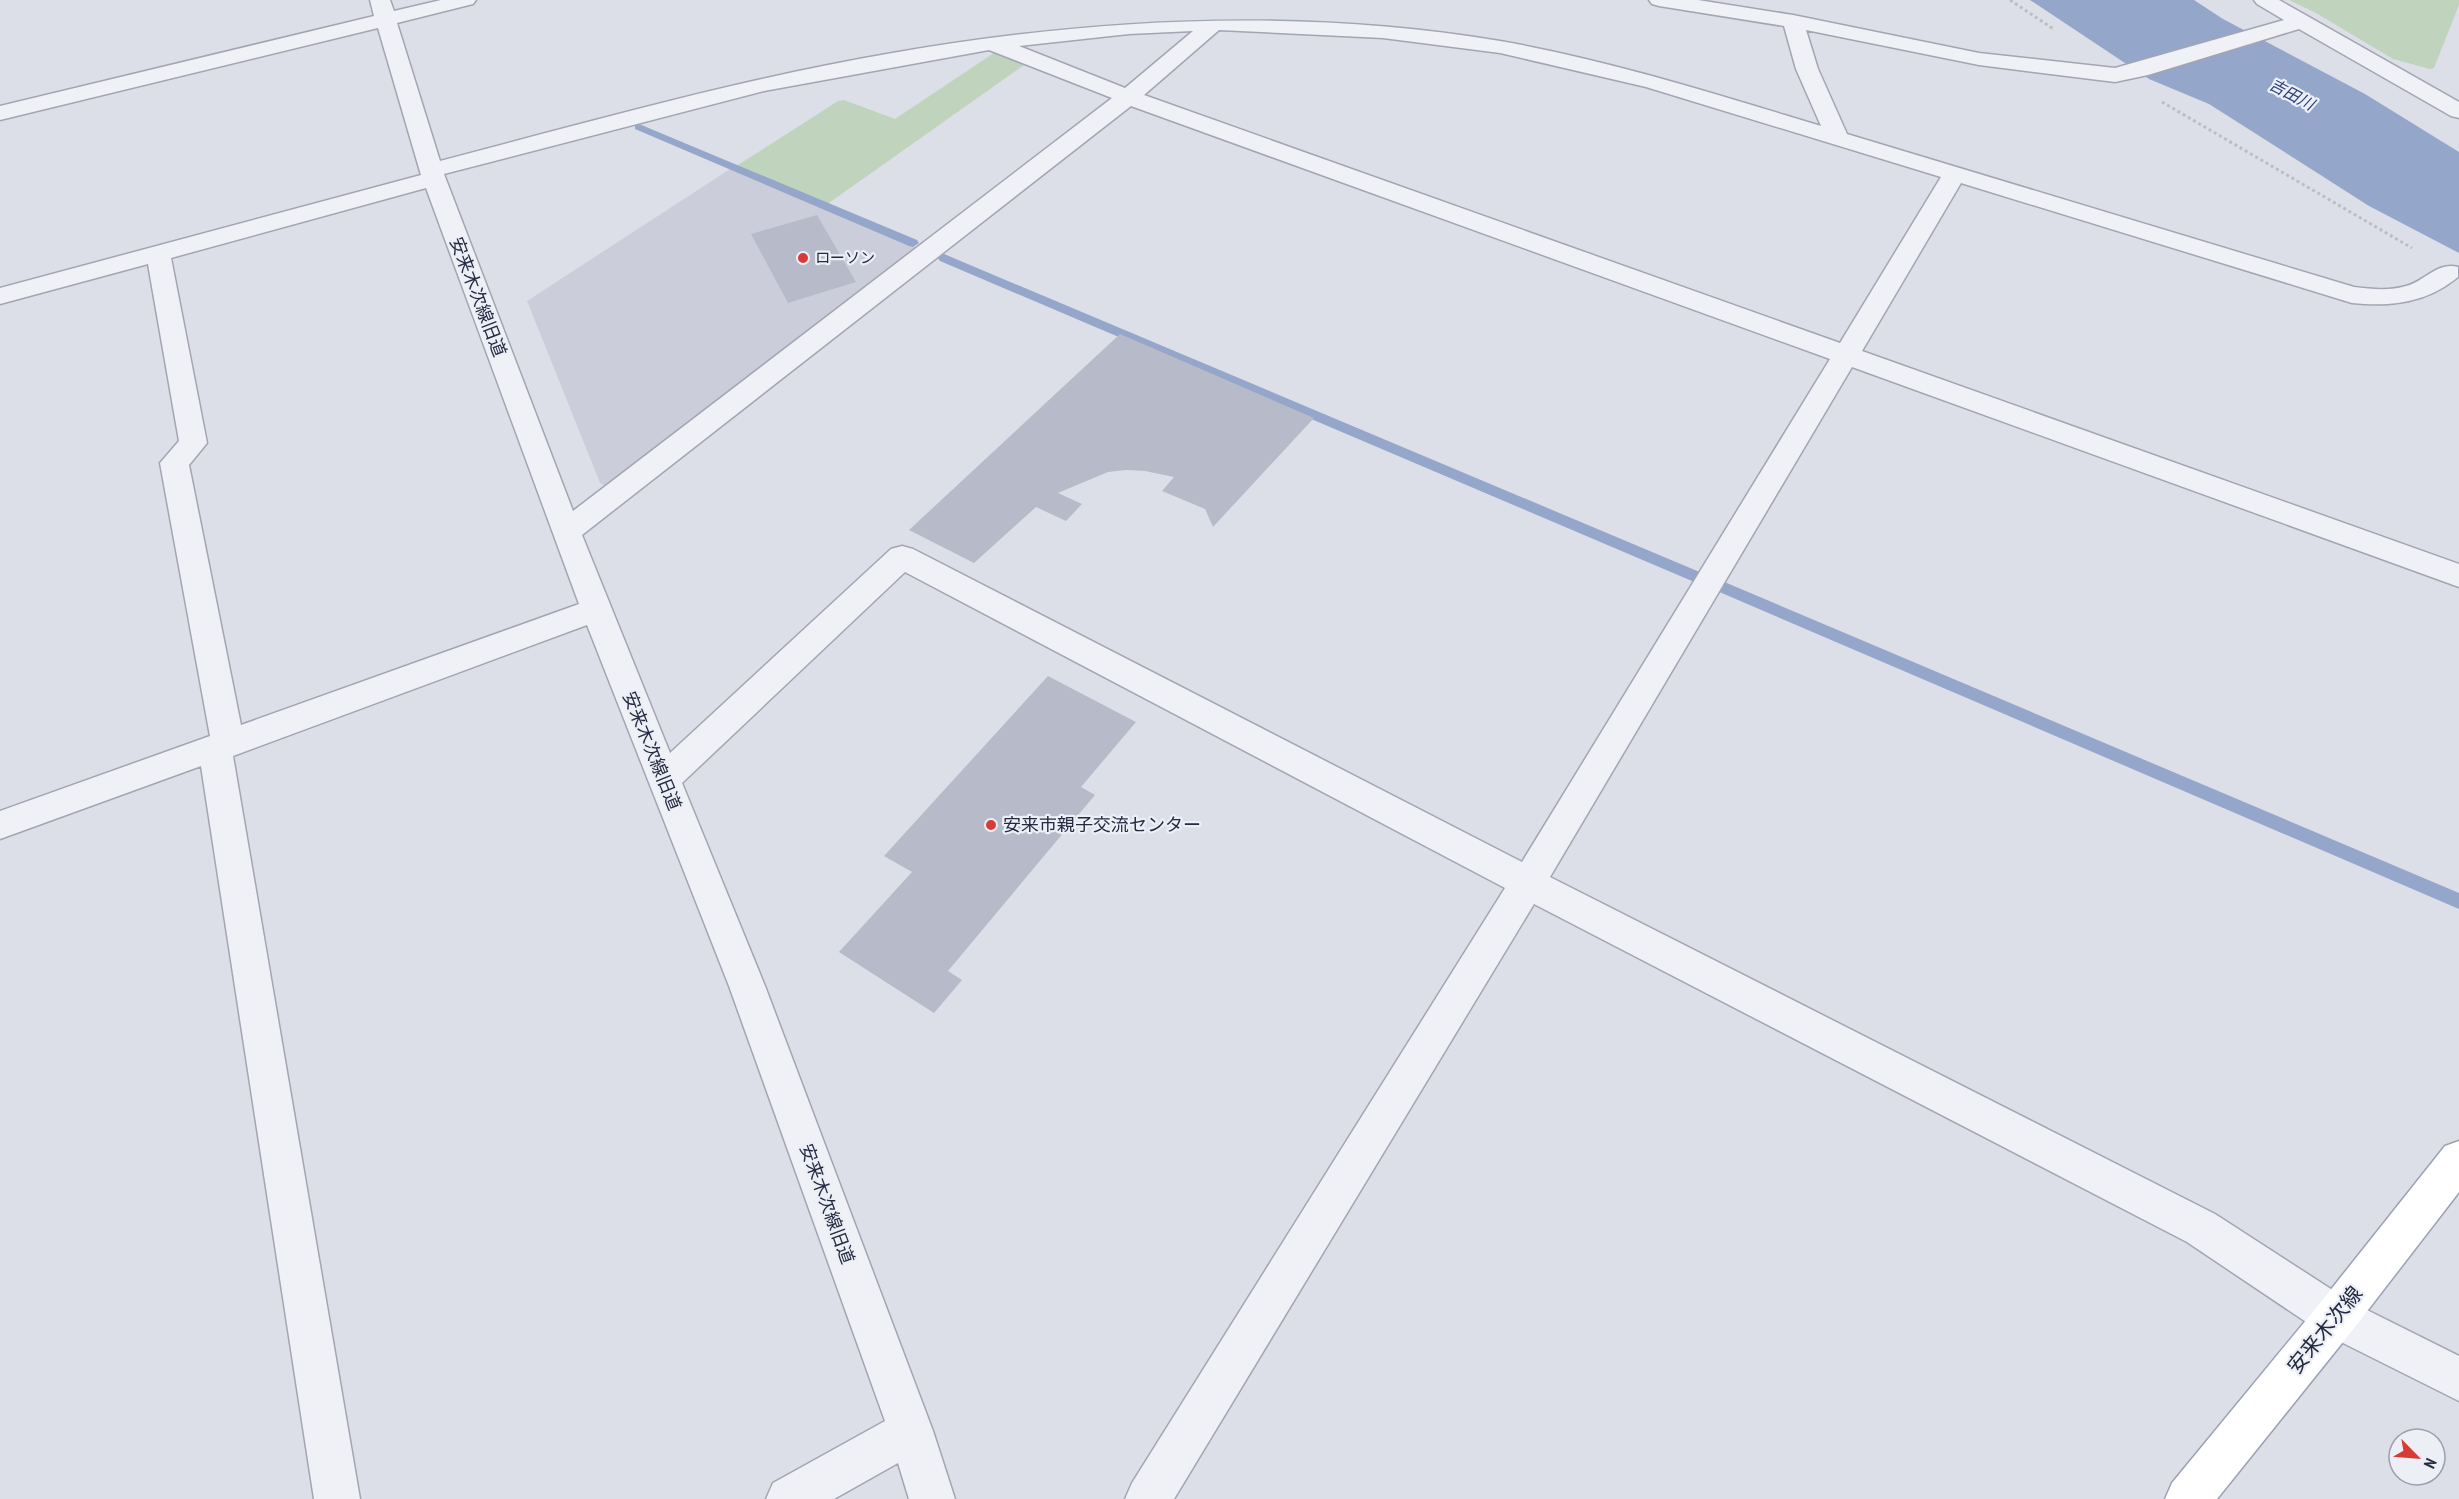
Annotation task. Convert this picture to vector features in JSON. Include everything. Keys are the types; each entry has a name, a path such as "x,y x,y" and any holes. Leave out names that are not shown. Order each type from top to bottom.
{"main road":[{"name":"安来木次線","path":"2188,1499 2336,1317 2459,1160"}],"street":[{"path":"0,113 382,10 466,0"},
{"path":"1659,0 1793,21 1979,59 2115,75 2140,70 2299,22"},
{"path":"2264,0 2299,22 2459,111"},
{"name":"安来木次線旧道","path":"382,10 432,175 596,610 747,986 910,1431 932,1499"},
{"path":"566,532 1128,97 1214,16"},
{"path":"0,296 763,85 992,43 1214,16 1383,32 1500,47 1652,82 2352,295 2390,297 2408,295 2435,285 2449,272"},
{"path":"1793,21 1807,69 1837,137"},
{"path":"992,43 1128,97 2459,576"},
{"path":"1148,1499 1528,883 1955,174"},
{"path":"158,252 193,443 174,463 221,746 337,1499"},
{"path":"663,779 902,557 1528,883 2201,1228 2336,1317 2459,1380"},
{"path":"0,825 596,610"},
{"path":"789,1499 910,1431"}],"path":[{"path":"2115,75 2430,258 2449,272"}],"shaded area":[{"path":"730,169 917,248 607,487 600,483 527,301"}],"green space":[{"path":"2289,0 2459,0 2459,5 2434,68 2430,69 2393,59 2316,13"},
{"path":"1001,52 1027,63 826,205 735,167 838,101 844,100 895,119 994,53"}],"water":[{"name":"吉田川","path":"2030,0 2194,0 2223,19 2365,94 2459,152 2459,253 2369,206 2209,104 2149,79"}],"building":[{"name":"ローソン","path":"817,215 856,282 788,303 751,234"},
{"path":"1120,334 1314,418 1213,527 1205,509 1162,491 1174,477 1126,470 1108,472 1058,493 1082,504 1066,521 1036,507 974,563 909,530"},
{"name":"安来市親子交流センター","path":"1048,676 1136,722 1081,787 1095,795 948,971 962,980 934,1013 839,952 912,872 884,856"}],"waterway":[{"path":"639,127 913,243"},
{"path":"944,258 1697,577"},
{"path":"1722,587 2459,901"}],"place":[{"name":"ローソン","path":"803,258"},
{"name":"安来市親子交流センター","path":"991,825"}]}
